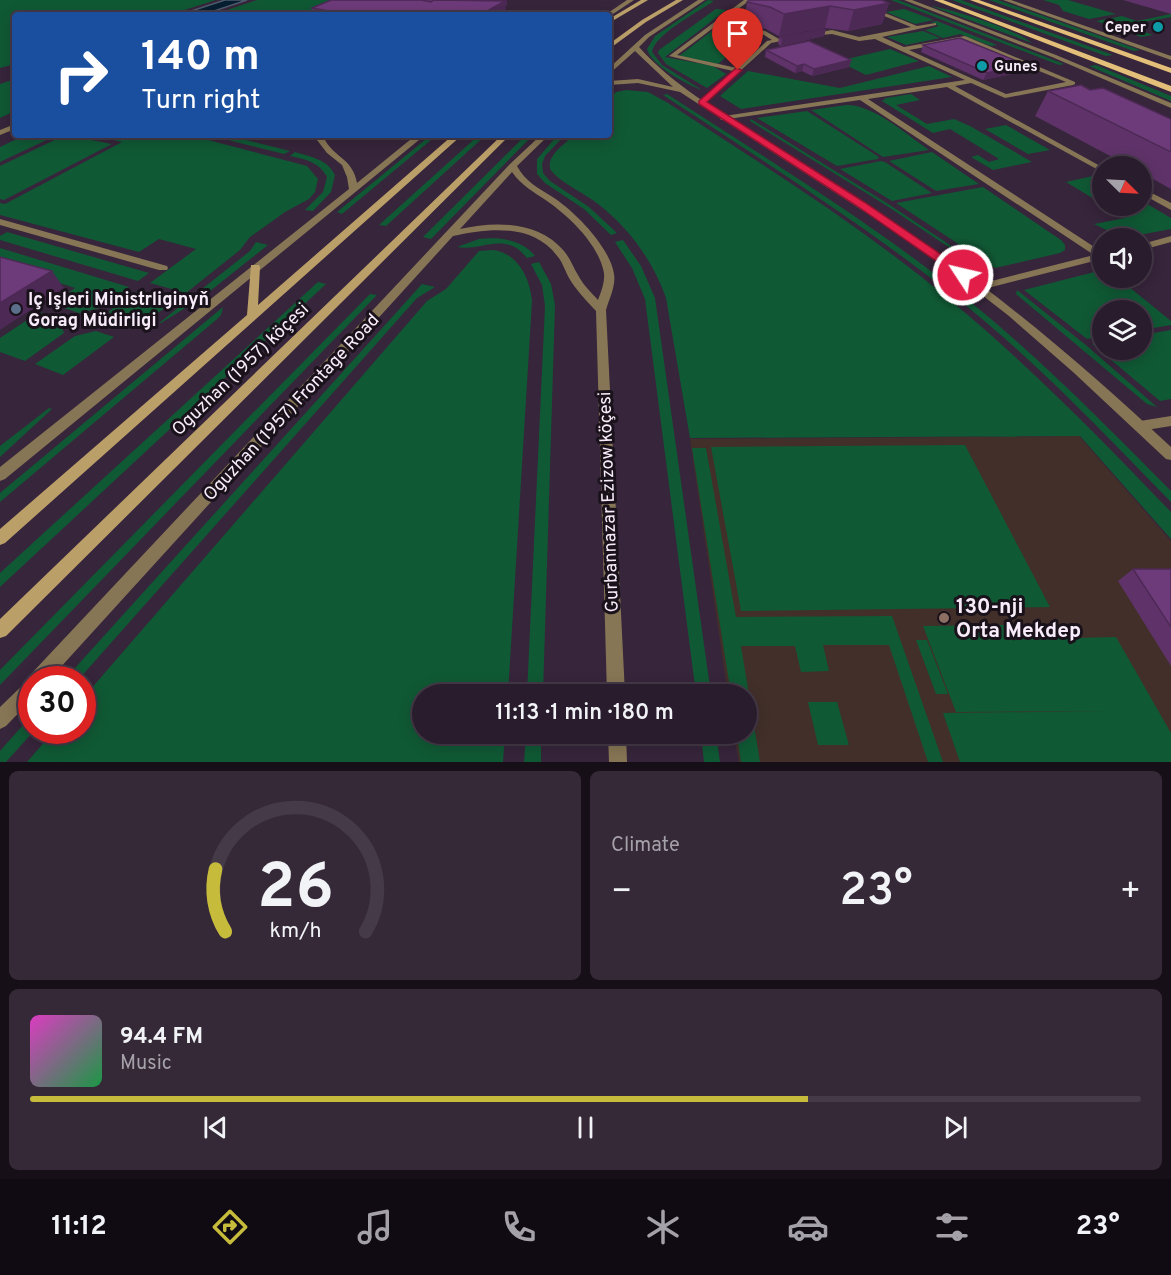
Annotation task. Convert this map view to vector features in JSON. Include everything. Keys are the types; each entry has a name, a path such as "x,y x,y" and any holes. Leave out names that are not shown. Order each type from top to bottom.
{"main road":[{"path":"612,19 645,0"},
{"path":"612,45 644,21 680,0"},
{"path":"937,0 1171,89"},
{"path":"973,0 1171,71"},
{"name":"Oguzhan (1957) köçesi","path":"0,538 455,138"},
{"name":"Oguzhan (1957) köçesi","path":"0,630 503,138"},
{"path":"252,316 255,267"}],"street":[{"path":"612,12 631,0"},
{"path":"612,69 653,31 702,0"},
{"path":"738,70 672,56 747,0"},
{"path":"848,0 917,28"},
{"path":"907,0 1053,56 1171,106"},
{"path":"914,0 949,4"},
{"path":"1006,0 1171,58"},
{"path":"715,24 763,32 779,41"},
{"path":"702,103 769,42 825,32 836,32 859,39 934,24"},
{"path":"1032,35 1053,56"},
{"path":"876,37 1005,96 1073,83"},
{"path":"905,49 965,38 1083,87"},
{"path":"635,47 647,61 702,103 853,199 980,287 1049,344 1171,455"},
{"path":"724,118 972,81"},
{"path":"612,83 645,82 688,93"},
{"path":"947,84 1092,164"},
{"path":"861,97 1092,249"},
{"path":"320,138 325,150 344,161 351,169 354,188"},
{"path":"0,476 255,267 417,138"},
{"name":"Oguzhan (1957) Frontage Road","path":"51,666 513,166 542,138"},
{"name":"Gurbannazar Ezizow köçesi","path":"513,166 523,182 566,212 579,224 598,250 609,275 601,310 616,684"},
{"path":"1152,197 1171,207"},
{"path":"0,222 163,268"},
{"path":"450,235 472,229 504,227 540,236 560,252 576,280 601,310"},
{"path":"1152,244 1171,239"},
{"path":"980,287 1092,259"},
{"path":"1140,426 1171,421"},
{"path":"0,720 18,701"},
{"path":"617,744 618,762"}],"shaded area":[{"name":"130-nji Orta Mekdep","path":"1079,436 1171,541 1171,762 739,762 736,744 757,744 757,684 727,684 690,439"}],"green space":[{"path":"0,0 216,0 178,12 12,12 12,65 0,68"},
{"path":"257,0 348,0 321,12 221,12"},
{"path":"708,0 714,1 669,31 655,45 652,52 662,65 702,90 662,68 647,49 655,36"},
{"path":"891,0 898,0 1064,64 1059,65"},
{"path":"952,0 961,0 1113,55 1106,56"},
{"path":"989,0 998,0 1140,50 1134,51"},
{"path":"1043,0 1068,0 1116,14 1089,19 1063,11 1059,5"},
{"path":"931,6 984,21 1013,32 1032,43"},
{"path":"716,9 726,10 665,57 713,66 726,74 707,88 666,64 658,53"},
{"path":"904,9 934,20 915,24 886,12"},
{"path":"1171,14 1171,17 1127,25 1153,35 1141,37 1096,21 1122,16 1137,21"},
{"path":"937,21 997,45 991,46 960,34 943,38 925,30 939,26 931,22"},
{"path":"717,27 759,35 749,38 718,64 679,56"},
{"path":"923,31 940,38 906,45 887,37"},
{"path":"890,49 919,61 866,75 838,61"},
{"path":"1096,65 1171,96 1171,101 1089,66"},
{"path":"929,66 952,77 741,109 720,96 748,71 840,88"},
{"path":"12,80 12,112 0,118 0,84"},
{"path":"626,90 648,92 668,103 848,222 918,274 1037,377 1171,512 1171,539 1080,436 690,438 666,298 661,284 639,246 620,224 593,201 557,177 550,168 551,158 571,138 612,138 612,96 616,92"},
{"path":"667,94 888,239 958,292 1041,363 1094,414 1171,491 1171,502 1064,394 980,317 916,266 809,191 663,95"},
{"path":"911,94 920,100 896,105 927,124 954,119 1032,162 993,170 971,157 978,155 989,162 999,159 950,129 933,133 882,101 886,98"},
{"path":"846,105 856,106 878,115 929,150 883,157 811,110"},
{"path":"807,111 879,157 878,159 837,166 757,118"},
{"path":"751,119 890,205 992,273 986,272 887,206 750,121"},
{"path":"1006,125 1050,150 1028,154 985,129"},
{"path":"19,138 51,138 0,162 0,147"},
{"path":"59,138 81,138 112,144 4,200 0,199 0,166"},
{"path":"104,138 200,138 307,166 318,179 315,192 309,199 285,212 250,237 240,250 186,293 150,283 196,249 159,239 139,252 0,215 0,203 5,204 122,142"},
{"path":"220,138 238,138 290,151 284,154"},
{"path":"427,138 433,138 342,214 337,212"},
{"path":"476,138 483,138 386,226 379,225"},
{"path":"523,138 530,138 431,239 423,237"},
{"path":"555,138 562,138 545,156 542,164 543,173 550,181 589,207 617,233 611,235 584,209 545,183 537,174 537,159"},
{"path":"295,152 323,162 335,175 331,192 313,211 305,210 323,192 327,177 316,165 290,156"},
{"path":"932,152 979,184 936,191 889,161"},
{"path":"881,161 932,193 892,201 840,169"},
{"path":"1092,176 1092,198 1066,182"},
{"path":"983,187 1061,240 1065,245 1065,250 995,268 896,203"},
{"path":"1152,207 1171,218 1171,229 1152,233 1152,228 1102,228 1094,224 1125,218 1122,216 1152,216"},
{"path":"7,232 149,273 138,281 0,240 0,236"},
{"path":"479,239 510,240 523,246 535,256 527,258 519,250 502,244 457,247"},
{"path":"623,240 641,266 655,298 710,684 695,684 645,299 632,268 615,242"},
{"path":"256,242 268,245 200,299 159,323 250,251"},
{"path":"0,248 129,287 100,308 79,313 52,304 75,288 0,264"},
{"path":"494,250 510,256 521,268 529,284 532,301 509,684 412,684 412,744 504,744 503,762 27,762 43,744 96,744 96,683 427,301 446,289 479,251"},
{"path":"539,262 551,284 555,305 543,684 527,684 545,306 542,285 531,264"},
{"path":"1092,273 1092,288 1130,288 1145,300 1092,300 1092,338 1087,339 1024,290"},
{"path":"318,282 326,284 0,587 0,573"},
{"path":"422,284 435,287 417,298 91,666 77,666"},
{"path":"139,290 175,301 135,329 108,322 111,316 109,311"},
{"path":"1017,290 1087,346 1092,350 1092,358 1016,294"},
{"path":"370,294 377,295 0,685 0,670"},
{"path":"1152,306 1171,321 1171,325 1152,328"},
{"path":"223,307 221,315 216,320 0,502 0,493"},
{"path":"39,312 67,321 62,328 64,333 25,361 0,352 0,338"},
{"path":"1171,330 1171,399 1160,401 1111,360 1152,360 1152,333"},
{"path":"96,331 114,337 63,375 35,364 75,336"},
{"path":"1095,360 1103,360 1157,407 1147,404"},
{"path":"49,408 52,409 0,457 0,446"},
{"path":"965,445 1050,607 741,611 711,447"},
{"path":"692,448 706,448 736,617 892,616 943,762 928,762 889,645 823,645 829,671 801,672 795,646 741,646 747,684 729,684"},
{"path":"1065,624 1073,638 1116,637 1171,733 1171,762 960,762 943,713 1112,711 956,712 923,626"},
{"path":"916,640 927,640 948,694 936,694"},
{"path":"808,702 837,702 849,745 818,745"},
{"path":"18,731 18,744 22,744 6,762 0,762 0,751"},
{"path":"525,744 541,744 541,762 524,762"},
{"path":"702,744 717,744 720,762 704,762"},
{"path":"738,744 757,744 760,762 741,762"}],"water":[{"path":"225,0 247,0 211,12 188,12"}],"building":[{"path":"331,0 505,1 485,12 334,12 312,8"},
{"path":"749,0 881,0 889,3 854,10 830,6 784,14 770,7 747,2"},
{"path":"826,29 782,38 779,37"},
{"path":"960,38 1024,64 987,73 923,45"},
{"path":"809,41 851,60 814,69 804,64 797,66 766,50"},
{"path":"1081,85 1090,90 1103,88 1171,119 1171,152 1048,91"},
{"path":"0,257 52,271 0,303"},
{"path":"1133,569 1171,569 1171,627"}],"place":[{"name":"Ceper","path":"1158,27"},
{"name":"Gunes","path":"982,66"},
{"name":"Iç Işleri Ministrliginyň Gorag Müdirligi","path":"16,309"},
{"name":"130-nji Orta Mekdep","path":"944,618"}],"route":[{"path":"738,70 702,103 860,204 963,275"}]}
